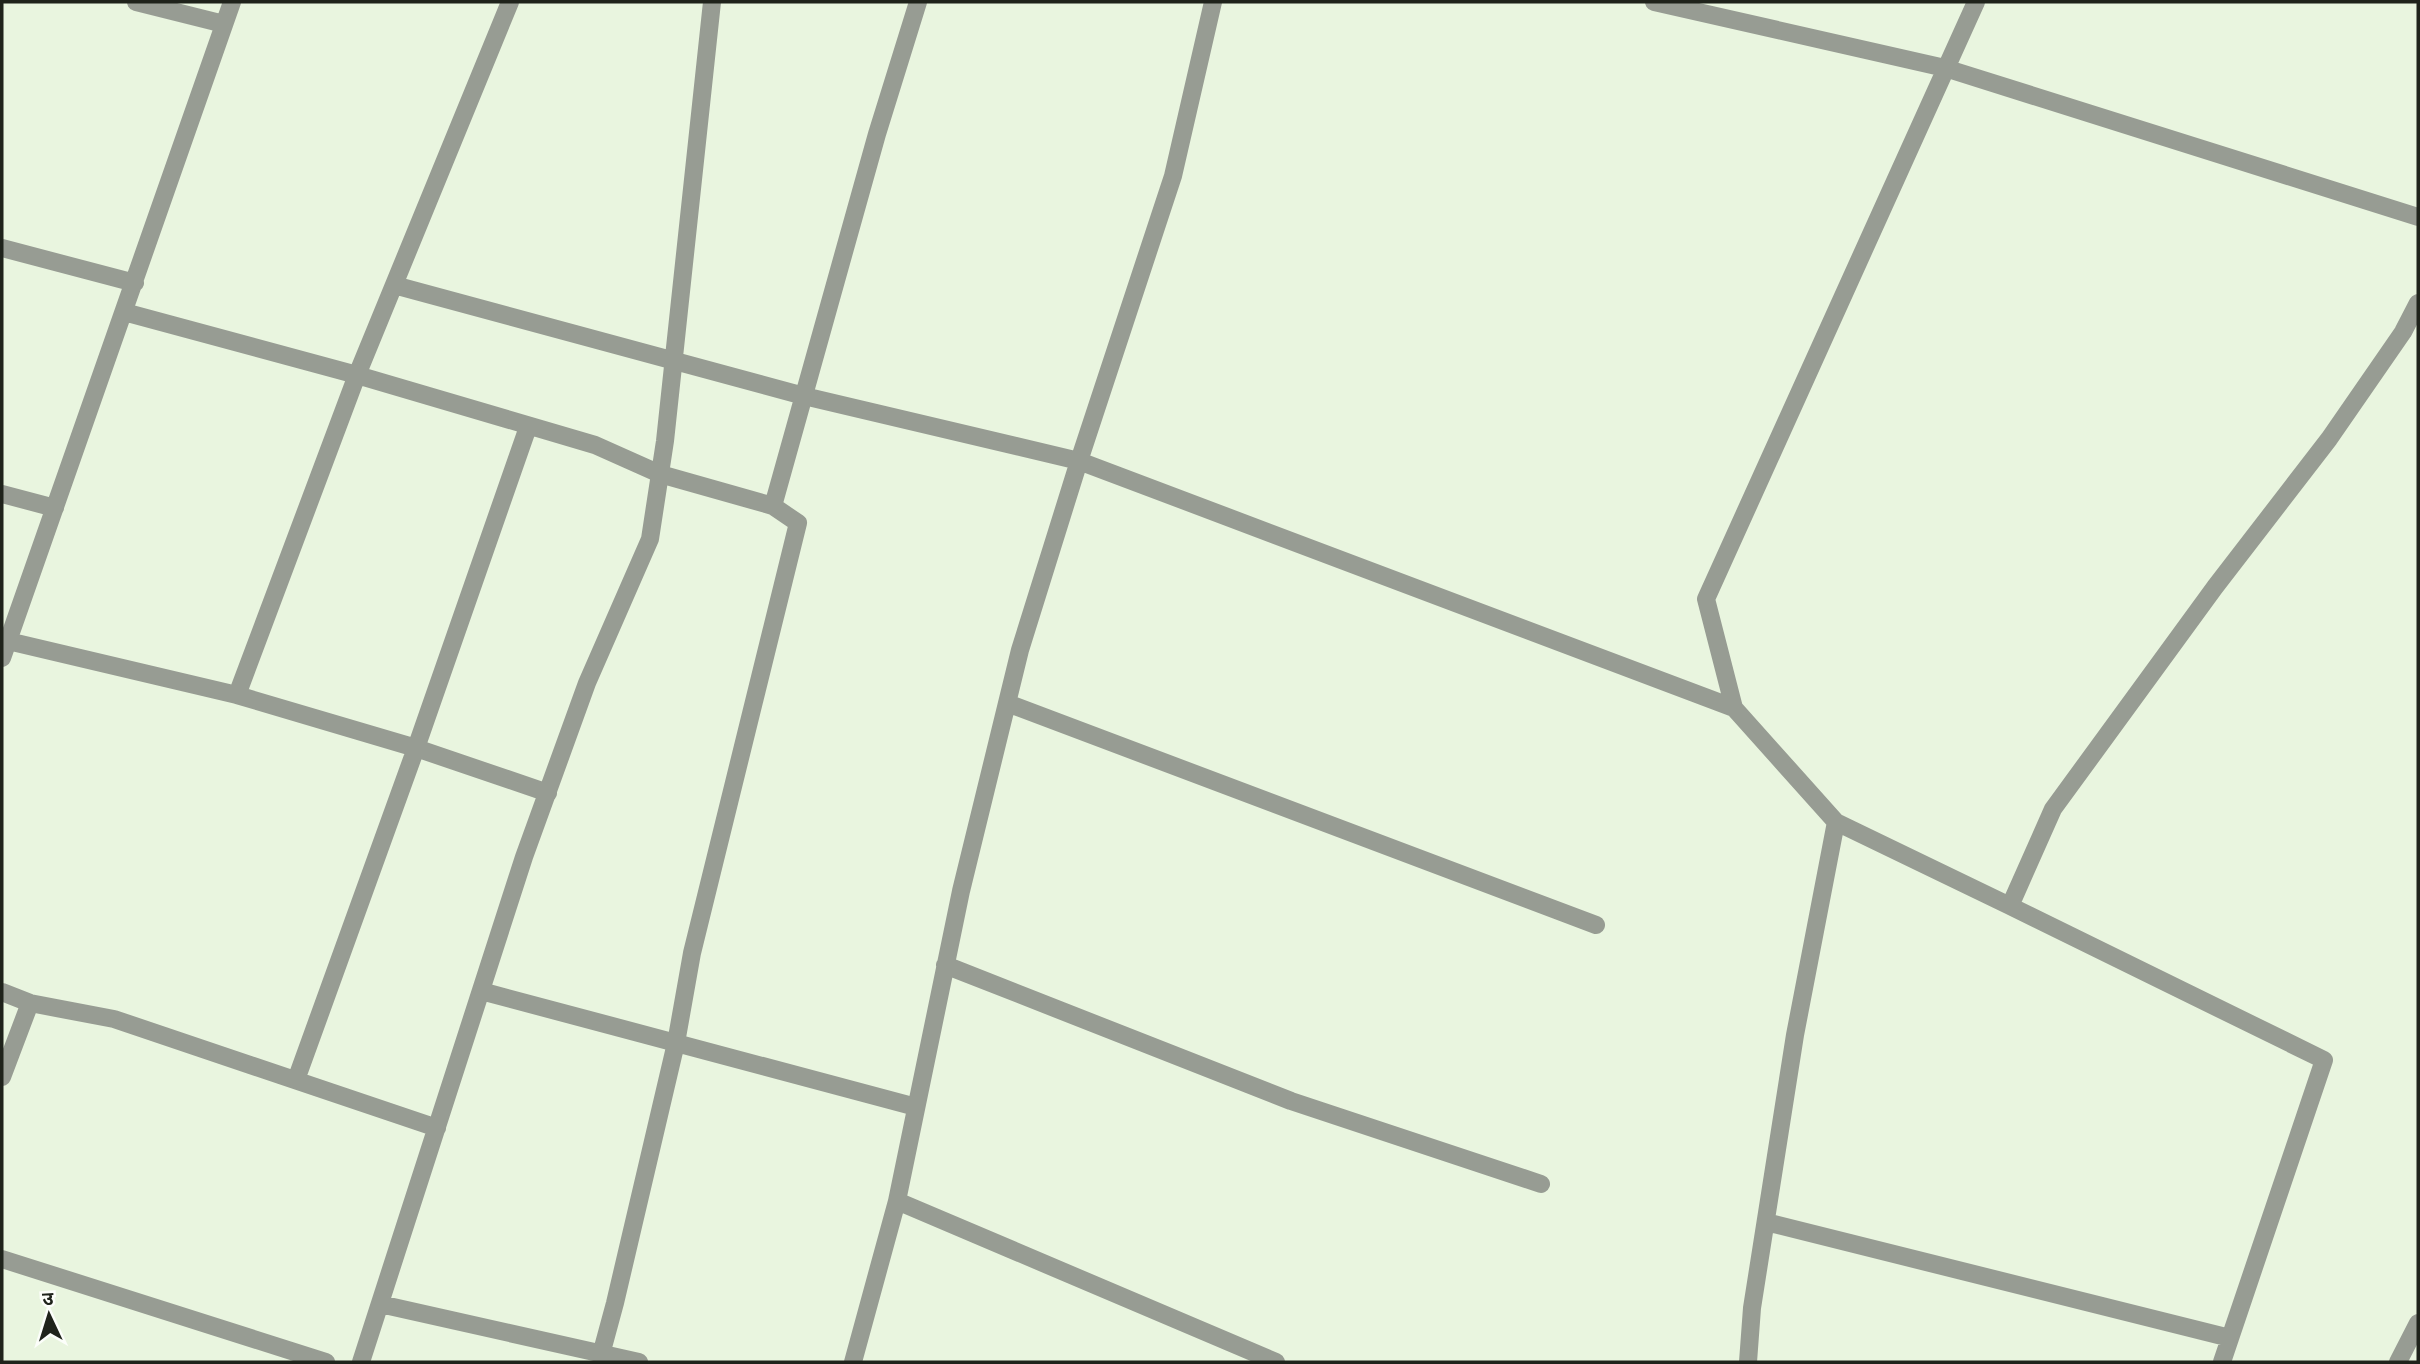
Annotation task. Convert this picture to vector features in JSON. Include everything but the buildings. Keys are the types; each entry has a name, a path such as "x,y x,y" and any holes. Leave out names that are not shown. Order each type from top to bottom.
{"street":[{"path":"136,2 224,24"},
{"path":"232,2 5,649 237,695 416,748 548,793"},
{"path":"237,695 357,375 510,2"},
{"path":"361,1362 524,857 587,683 650,539 660,474 712,2"},
{"path":"773,506 877,134 918,2"},
{"path":"853,1362 897,1201 964,878 1020,650 1079,461 1174,176 1213,2"},
{"path":"1654,2 1945,68 2418,217"},
{"path":"1976,2 1706,599 1734,708 1836,822 2324,1060 2222,1362"},
{"path":"2,248 135,282"},
{"path":"394,285 804,396 1079,461 1734,708"},
{"path":"2010,906 2053,809 2215,587 2329,439 2403,332 2418,303"},
{"path":"124,312 357,375 595,446 660,474 773,506 798,523 692,953 676,1043 600,1358"},
{"path":"296,1080 528,427"},
{"path":"2,494 55,508"},
{"path":"1007,703 1596,925"},
{"path":"1748,1362 1752,1308 1795,1035 1836,822"},
{"path":"946,965 1291,1101 1541,1184"},
{"path":"481,990 916,1107"},
{"path":"2,992 30,1003 114,1019 437,1128"},
{"path":"2,1077 30,1003"},
{"path":"897,1201 1276,1362"},
{"path":"1766,1222 2230,1338"},
{"path":"2,1259 326,1362"},
{"path":"380,1304 600,1358 639,1362"},
{"path":"2398,1362 2418,1323"}]}
